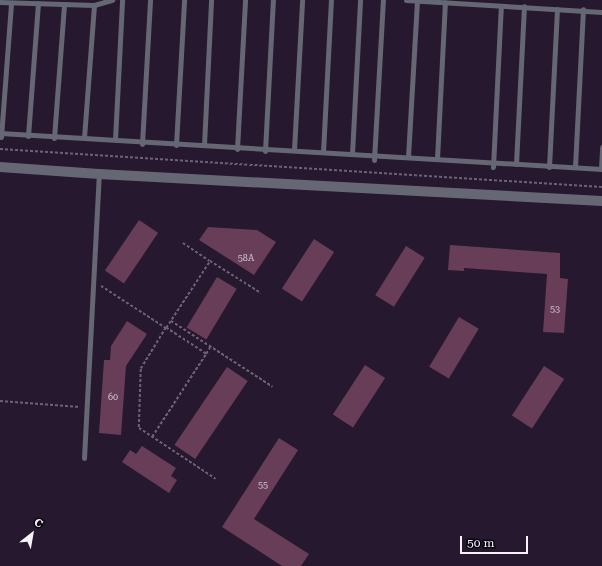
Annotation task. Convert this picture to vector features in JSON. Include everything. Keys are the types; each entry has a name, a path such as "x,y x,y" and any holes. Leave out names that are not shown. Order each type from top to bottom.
{"street":[{"path":"0,167 99,174 602,201"}],"lane":[{"path":"0,2 94,5 112,0"},
{"path":"115,140 122,0"},
{"path":"142,142 150,0"},
{"path":"176,144 184,0"},
{"path":"204,145 211,0"},
{"path":"237,148 245,0"},
{"path":"265,150 273,0"},
{"path":"294,150 302,0"},
{"path":"323,152 331,0"},
{"path":"352,154 360,0"},
{"path":"374,158 382,0"},
{"path":"406,0 524,6 602,12"},
{"path":"408,157 417,1"},
{"path":"437,159 445,2"},
{"path":"11,3 1,134 204,145 265,150 294,150 352,154 374,158 408,157 493,164 601,169 602,147"},
{"path":"28,135 38,3"},
{"path":"54,137 64,4"},
{"path":"84,138 94,5"},
{"path":"493,164 502,6"},
{"path":"516,164 524,6"},
{"path":"549,166 557,9"},
{"path":"575,167 583,10"},
{"path":"84,458 99,174"}],"path":[{"path":"0,149 602,187"},
{"path":"183,243 261,294"},
{"path":"210,261 141,369 139,428 216,479"},
{"path":"94,282 206,354"},
{"path":"171,321 273,388"},
{"path":"152,437 210,347"},
{"path":"0,401 76,406 86,409"}],"building":[{"path":"139,220 158,233 124,283 105,271"},
{"path":"208,227 257,230 276,242 254,275 199,240"},
{"path":"314,239 334,252 302,302 282,288"},
{"path":"450,245 560,253 560,278 568,279 564,333 543,332 547,274 464,268 464,271 448,270"},
{"path":"406,246 425,258 394,307 375,295"},
{"path":"217,277 237,289 206,339 187,328"},
{"path":"459,317 479,329 449,379 429,367"},
{"path":"127,321 147,334 126,366 121,435 99,433 104,360 110,360 111,346"},
{"path":"365,365 385,378 353,428 333,414"},
{"path":"544,366 564,379 532,429 512,415"},
{"path":"227,367 248,381 195,459 174,445"},
{"path":"279,438 298,450 254,519 309,554 301,566 282,566 222,527"},
{"path":"142,446 176,468 171,476 177,480 169,493 122,462 130,450 136,454"}]}
